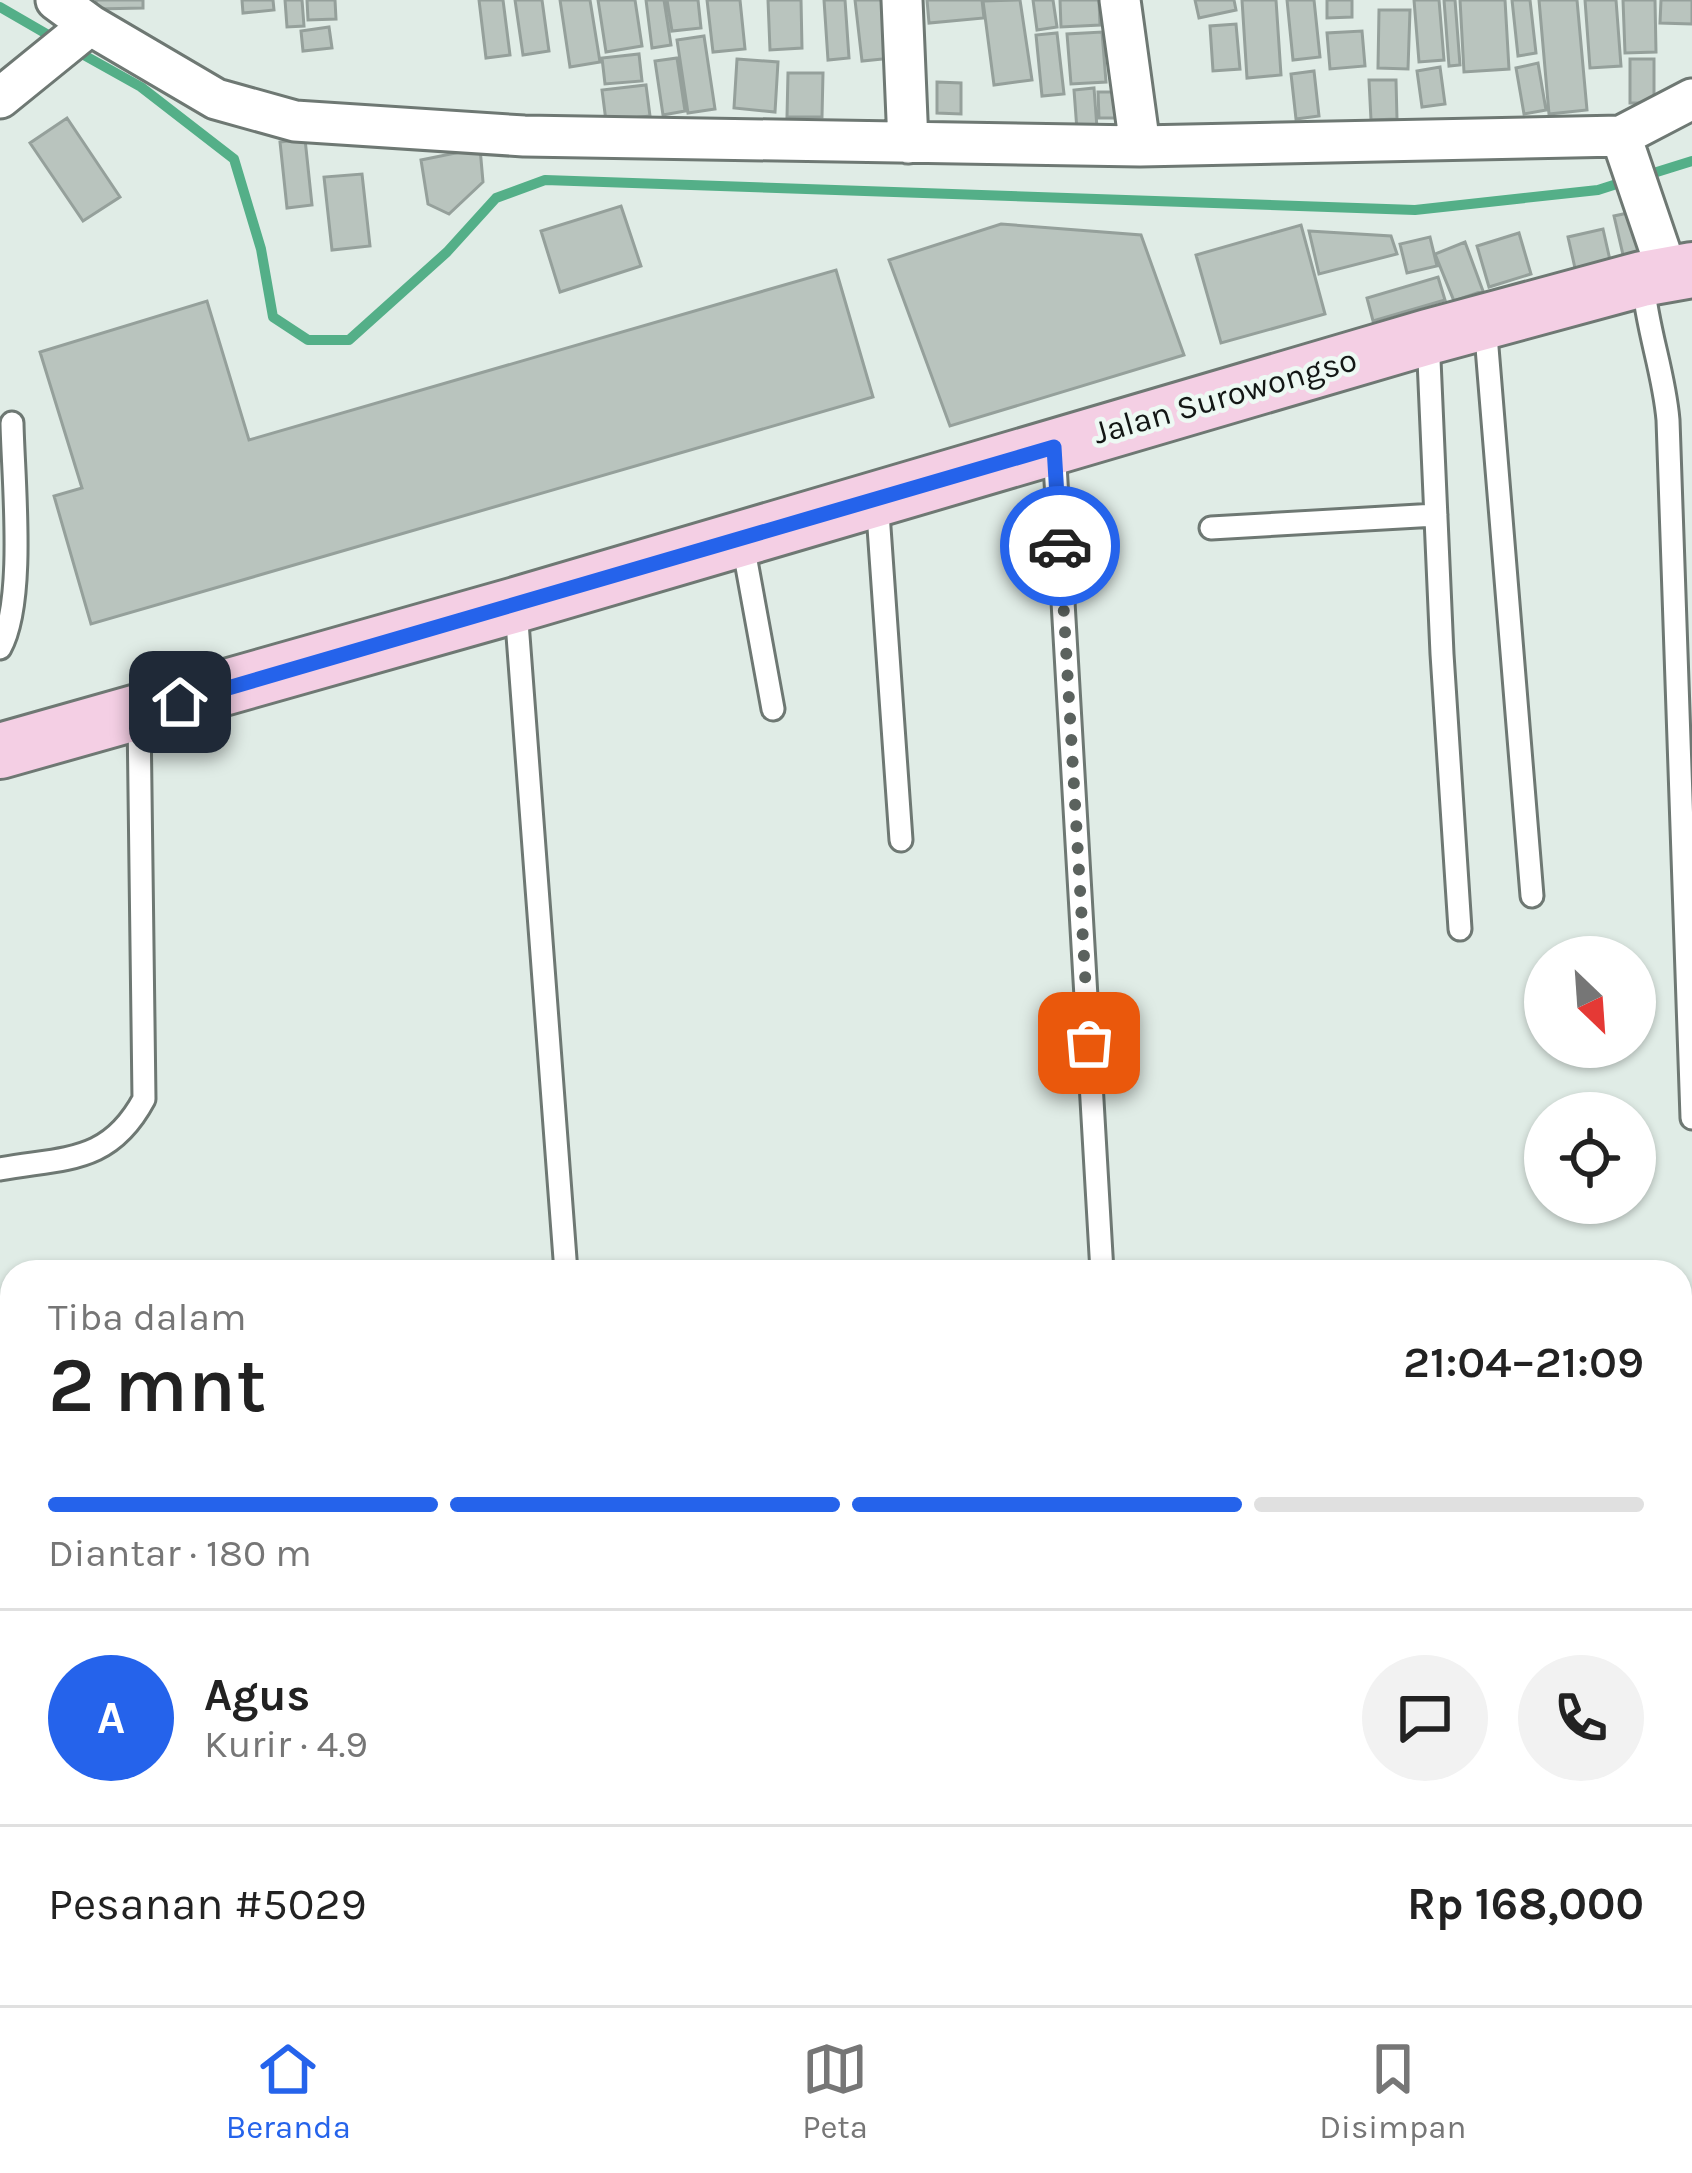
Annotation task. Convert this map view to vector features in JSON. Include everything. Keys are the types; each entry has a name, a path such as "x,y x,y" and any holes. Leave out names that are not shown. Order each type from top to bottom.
{"street":[{"path":"56,0 87,28 216,99 295,121 524,136 1140,146 1632,167"},
{"path":"902,0 908,143"},
{"path":"1120,0 1140,146"},
{"path":"0,98 87,28"},
{"path":"1632,167 1692,99"},
{"path":"1632,167 1667,274"},
{"name":"Jalan Surowongso","path":"0,751 1428,337 1667,274"}],"lane":[{"path":"1667,274 1646,326 1665,383 1668,420 1692,1118"},
{"path":"1485,322 1532,896"},
{"path":"1428,337 1460,929"},
{"path":"0,648 8,634 14,569 12,423"},
{"path":"1054,447 1101,1260"},
{"path":"877,499 902,840"},
{"path":"1210,528 1436,515"},
{"path":"742,538 773,709"},
{"path":"516,605 565,1260"},
{"path":"0,1169 99,1151 129,1129 144,1100 139,714"}],"building":[{"path":"96,0 143,0 143,8 96,9"},
{"path":"242,0 273,0 274,10 243,13"},
{"path":"285,0 302,0 304,26 287,27"},
{"path":"307,0 335,0 336,19 308,20"},
{"path":"479,0 503,0 510,55 486,58"},
{"path":"515,0 542,0 549,51 523,55"},
{"path":"560,0 590,0 600,62 570,67"},
{"path":"598,0 635,0 642,46 606,52"},
{"path":"646,0 664,0 671,45 652,48"},
{"path":"667,0 698,0 701,28 672,31"},
{"path":"707,0 740,0 745,49 713,52"},
{"path":"768,0 801,0 802,48 770,50"},
{"path":"824,0 845,0 849,58 828,60"},
{"path":"855,0 886,0 893,58 862,61"},
{"path":"927,0 982,0 984,18 929,23"},
{"path":"1020,0 1032,80 994,85 983,1"},
{"path":"1033,0 1053,0 1057,27 1037,30"},
{"path":"1060,0 1099,0 1100,25 1061,27"},
{"path":"1195,0 1234,0 1236,10 1199,18"},
{"path":"1242,0 1276,0 1281,75 1247,78"},
{"path":"1287,0 1314,0 1320,57 1293,60"},
{"path":"1327,0 1352,0 1352,17 1327,18"},
{"path":"1414,0 1439,0 1444,60 1419,62"},
{"path":"1444,0 1455,0 1460,65 1449,66"},
{"path":"1460,0 1505,0 1509,69 1464,72"},
{"path":"1512,0 1530,0 1536,53 1518,56"},
{"path":"1539,0 1577,0 1587,110 1549,114"},
{"path":"1585,0 1616,0 1621,66 1590,68"},
{"path":"1623,0 1655,0 1656,52 1625,53"},
{"path":"1661,0 1692,0 1692,24 1660,23"},
{"path":"1379,10 1410,10 1408,69 1378,68"},
{"path":"1236,24 1240,69 1213,71 1210,26"},
{"path":"329,27 332,48 303,51 301,31"},
{"path":"1362,31 1365,66 1330,69 1327,33"},
{"path":"1102,32 1106,82 1071,84 1067,34"},
{"path":"1057,33 1064,94 1042,96 1036,35"},
{"path":"704,36 715,109 688,113 677,40"},
{"path":"639,54 642,81 605,84 602,58"},
{"path":"677,58 685,111 663,115 655,61"},
{"path":"737,59 778,62 775,112 734,108"},
{"path":"1630,59 1654,59 1654,103 1630,103"},
{"path":"1538,63 1546,110 1524,114 1516,68"},
{"path":"1440,67 1445,104 1422,107 1417,71"},
{"path":"1314,71 1319,116 1296,119 1291,74"},
{"path":"788,73 823,73 822,117 787,117"},
{"path":"1369,80 1396,80 1397,119 1371,120"},
{"path":"937,82 961,83 961,114 937,113"},
{"path":"646,85 650,116 606,121 602,90"},
{"path":"1094,88 1097,128 1077,130 1074,90"},
{"path":"1098,92 1116,92 1116,118 1099,118"},
{"path":"67,118 120,197 83,221 30,143"},
{"path":"305,139 312,205 287,208 280,142"},
{"path":"480,148 483,182 449,214 428,204 421,160"},
{"path":"362,174 370,246 332,250 324,177"},
{"path":"621,206 641,266 560,292 541,231"},
{"path":"1637,211 1647,254 1624,259 1614,216"},
{"path":"1001,224 1141,235 1184,355 950,426 889,260"},
{"path":"1301,225 1325,314 1221,343 1196,255"},
{"path":"1603,229 1612,269 1577,277 1568,237"},
{"path":"1309,231 1391,236 1397,254 1319,274"},
{"path":"1519,233 1531,274 1489,287 1477,246"},
{"path":"1430,237 1437,266 1407,273 1400,244"},
{"path":"1465,242 1483,291 1454,301 1435,254"},
{"path":"836,270 873,397 91,624 54,496 82,488 40,352 207,301 249,440"},
{"path":"1438,277 1445,300 1373,321 1367,298"}],"waterway":[{"path":"0,7 57,40"},
{"path":"73,49 141,87 234,159 261,249 273,317 308,340 349,340 447,252 496,198 545,180 1415,210 1598,190 1626,181"},
{"path":"1644,176 1692,161"}],"way so far":[{"path":"1060,546 1089,1043"}],"route":[{"path":"180,702 1054,447 1060,546"}]}
